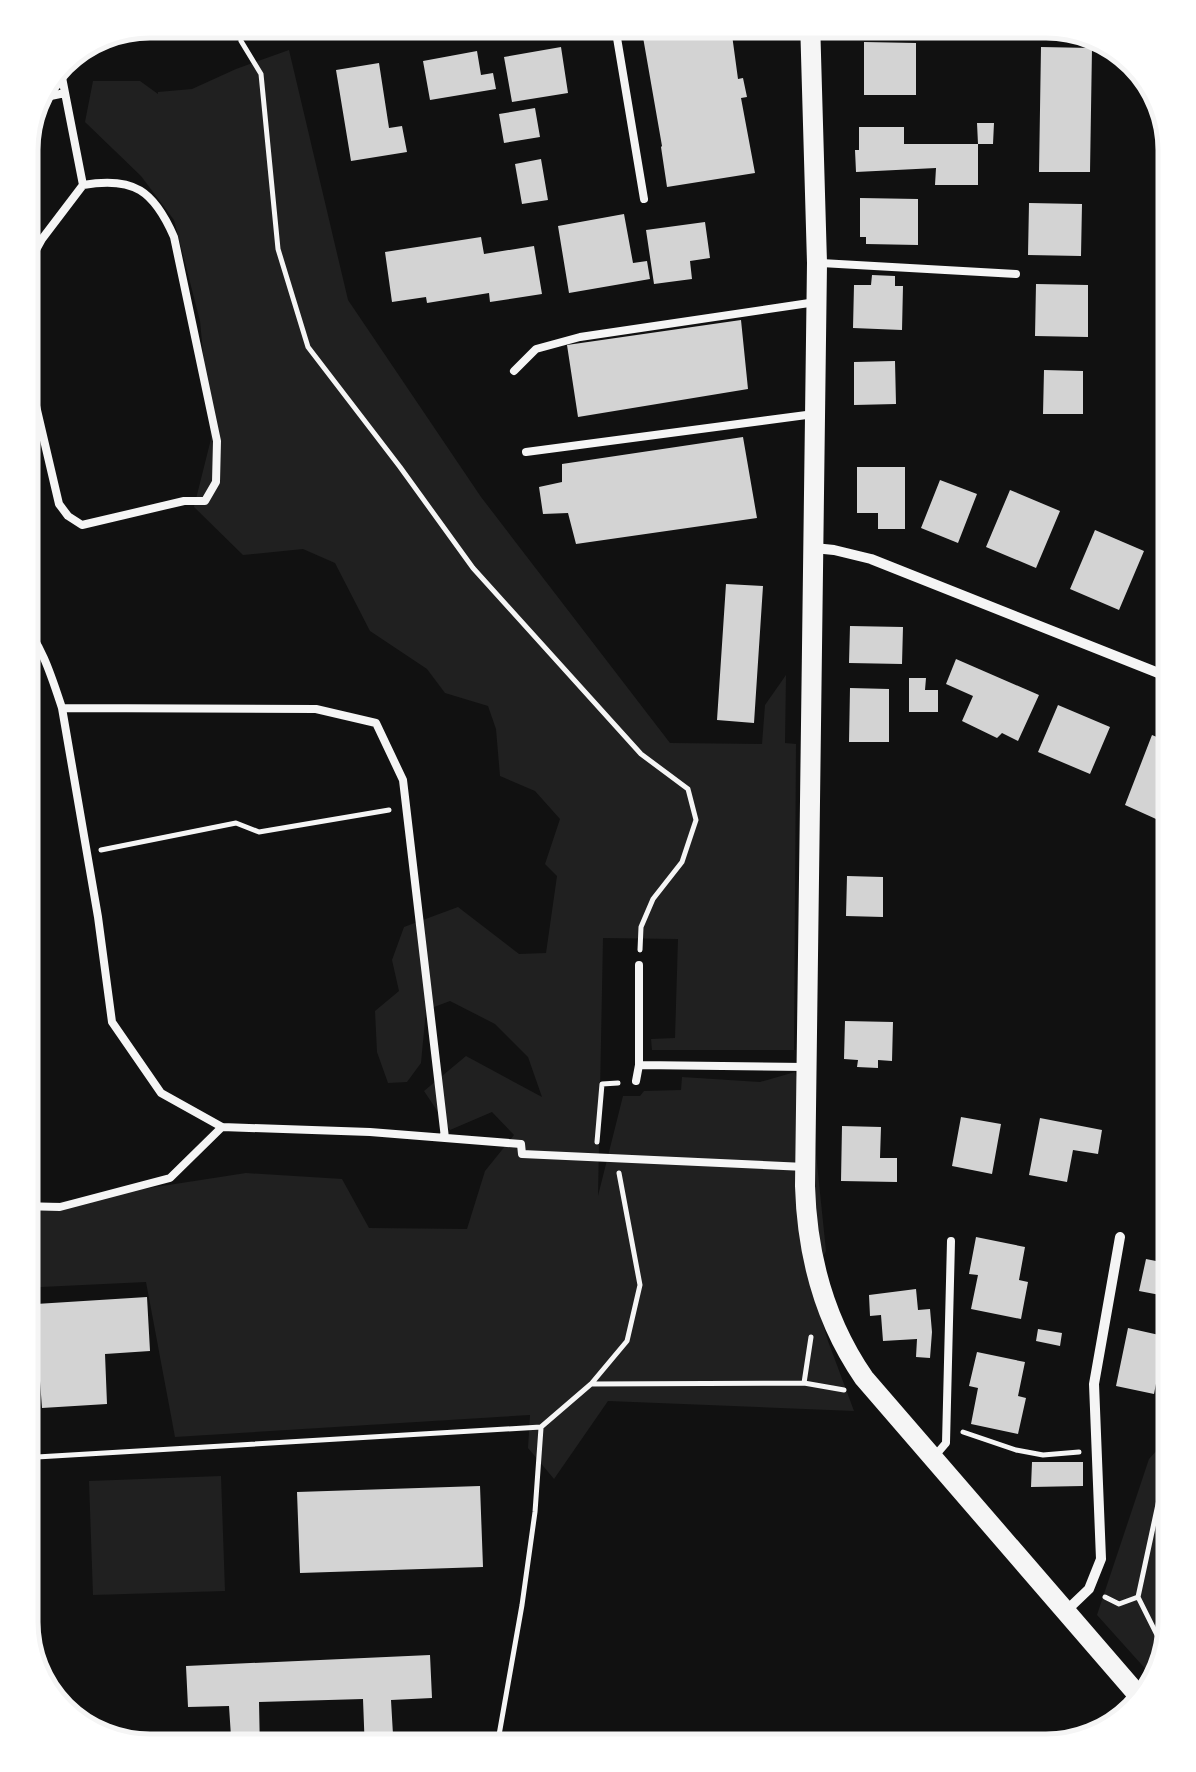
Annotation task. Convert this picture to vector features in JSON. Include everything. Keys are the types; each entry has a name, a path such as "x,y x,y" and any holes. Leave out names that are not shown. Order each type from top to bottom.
{"main road":[{"path":"811,38 817,263 805,1167 808,1235 817,1277 846,1350 932,1459 1135,1691"}],"street":[{"path":"814,548 871,559 1158,673"},
{"path":"1065,1612 1089,1589 1100,1559 1094,1384 1120,1236"}],"lane":[{"path":"617,38 644,199"},
{"path":"62,80 83,185"},
{"path":"52,96 65,93"},
{"path":"38,246 83,185 107,181 137,188 164,214 174,237 217,441 216,482 205,502 184,501 82,525 59,504 38,426"},
{"path":"817,263 1016,274"},
{"path":"514,371 536,349 580,337 816,302"},
{"path":"526,452 814,414"},
{"path":"38,647 62,708 112,1022 161,1093 222,1127 370,1132 521,1144 522,1154 805,1167"},
{"path":"62,708 316,709 376,723 404,780 445,1138"},
{"path":"636,1081 639,965"},
{"path":"639,1065 806,1067"},
{"path":"38,1206 60,1207 170,1178 222,1127"},
{"path":"932,1459 946,1443 952,1241"}],"path":[{"path":"238,38 261,74 278,250 308,347 473,568 641,754 688,789 696,820 682,862 653,899 641,927 639,965"},
{"path":"86,852 236,823 259,832 407,808"},
{"path":"596,1156 602,1084"},
{"path":"38,1457 541,1427 591,1384 627,1341 640,1284 619,1157"},
{"path":"804,1384 812,1336 832,1322"},
{"path":"591,1384 804,1384 877,1393"},
{"path":"946,1426 1016,1450 1043,1454 1097,1450"},
{"path":"499,1734 533,1531 541,1427"},
{"path":"1158,1504 1138,1597 1158,1637"},
{"path":"1089,1589 1119,1604 1138,1597"}],"shaded area":[{"path":"289,50 348,300 481,497 670,743 762,744 765,705 786,675 785,743 796,744 794,1050 652,1050 651,1039 675,1038 678,939 603,938 598,1196 623,1096 681,1090 682,1077 760,1082 795,1072 815,1144 826,1251 810,1280 854,1411 608,1401 554,1479 528,1448 530,1415 175,1437 146,1282 38,1287 38,1205 246,1173 342,1179 369,1228 467,1229 485,1171 514,1135 492,1112 450,1130 424,1091 466,1056 542,1097 528,1057 495,1024 450,1001 426,1010 421,1063 407,1082 388,1083 377,1052 375,1011 399,991 392,960 404,927 458,907 519,954 546,953 557,876 545,864 560,819 535,791 500,776 496,729 488,706 445,693 427,669 370,631 335,563 303,549 243,555 194,507 211,439 200,321 174,220 141,176 85,122 93,81 140,81 158,94 192,89"},
{"path":"1158,1449 1158,1637 1147,1671 1097,1615 1149,1459"},
{"path":"221,1476 225,1591 93,1595 89,1481"}],"building":[{"path":"643,38 732,38 738,79 743,78 747,97 741,98 755,173 667,187"},
{"path":"864,42 916,43 916,95 864,95"},
{"path":"561,47 568,93 512,102 504,57"},
{"path":"1041,47 1092,48 1090,172 1039,172"},
{"path":"477,51 481,75 493,73 496,89 430,100 423,61"},
{"path":"379,63 389,128 402,126 407,152 351,161 336,70"},
{"path":"535,108 540,137 504,143 499,114"},
{"path":"977,123 994,123 993,144 978,144"},
{"path":"859,127 904,127 904,144 978,144 978,185 935,185 936,168 856,172"},
{"path":"541,159 548,200 522,204 515,164"},
{"path":"860,198 918,199 918,245 866,244 866,237 860,237"},
{"path":"1029,203 1082,204 1081,256 1028,255"},
{"path":"624,214 633,263 647,261 650,279 569,293 558,226"},
{"path":"705,222 710,258 690,261 692,279 654,284 646,230"},
{"path":"481,237 484,254 534,246 542,294 490,302 489,293 427,303 426,297 392,302 385,252"},
{"path":"872,275 895,276 895,286 903,286 902,330 853,328 854,285 871,285"},
{"path":"1036,284 1088,285 1088,337 1035,336"},
{"path":"741,320 748,389 578,417 567,345"},
{"path":"895,361 896,404 854,405 854,362"},
{"path":"1044,370 1083,371 1083,414 1043,414"},
{"path":"743,437 757,518 576,544 568,513 543,514 539,487 562,482 562,464"},
{"path":"857,467 905,467 905,529 878,529 878,513 857,513"},
{"path":"940,480 977,494 958,543 921,528"},
{"path":"1010,490 1060,511 1036,568 986,547"},
{"path":"1095,530 1144,551 1119,610 1070,589"},
{"path":"726,584 763,586 754,723 717,720"},
{"path":"850,626 903,627 902,664 849,663"},
{"path":"956,659 1039,695 1018,741 1002,733 997,738 962,721 973,696 946,684"},
{"path":"909,678 926,678 925,690 938,690 938,712 909,712"},
{"path":"850,688 889,689 889,742 849,742"},
{"path":"1058,705 1110,727 1090,774 1038,752"},
{"path":"1152,735 1158,738 1158,820 1125,805"},
{"path":"847,876 883,877 883,917 846,916"},
{"path":"845,1021 893,1022 892,1061 878,1060 878,1068 857,1067 858,1060 844,1059"},
{"path":"961,1117 1001,1124 992,1174 952,1166"},
{"path":"1040,1118 1102,1130 1098,1154 1073,1150 1067,1182 1029,1175"},
{"path":"842,1126 881,1127 880,1158 897,1158 897,1182 841,1181"},
{"path":"976,1237 1025,1247 1019,1280 1028,1282 1021,1319 971,1309 978,1275 969,1274"},
{"path":"1146,1259 1158,1261 1158,1295 1139,1291"},
{"path":"916,1289 918,1310 930,1309 930,1358 916,1357 917,1339 883,1341 881,1315 870,1316 869,1295"},
{"path":"147,1297 150,1351 105,1354 107,1404 42,1408 38,1304"},
{"path":"1128,1328 1158,1335 1154,1394 1116,1386"},
{"path":"1038,1329 1062,1333 1060,1346 1036,1341"},
{"path":"977,1352 1025,1362 1018,1396 1026,1398 1018,1434 971,1424 978,1388 969,1386"},
{"path":"1032,1462 1083,1462 1083,1486 1031,1487"},
{"path":"480,1486 483,1567 300,1573 297,1492"},
{"path":"430,1655 432,1698 391,1700 393,1734 364,1734 363,1699 259,1702 260,1734 231,1734 229,1706 188,1707 186,1666"}]}
